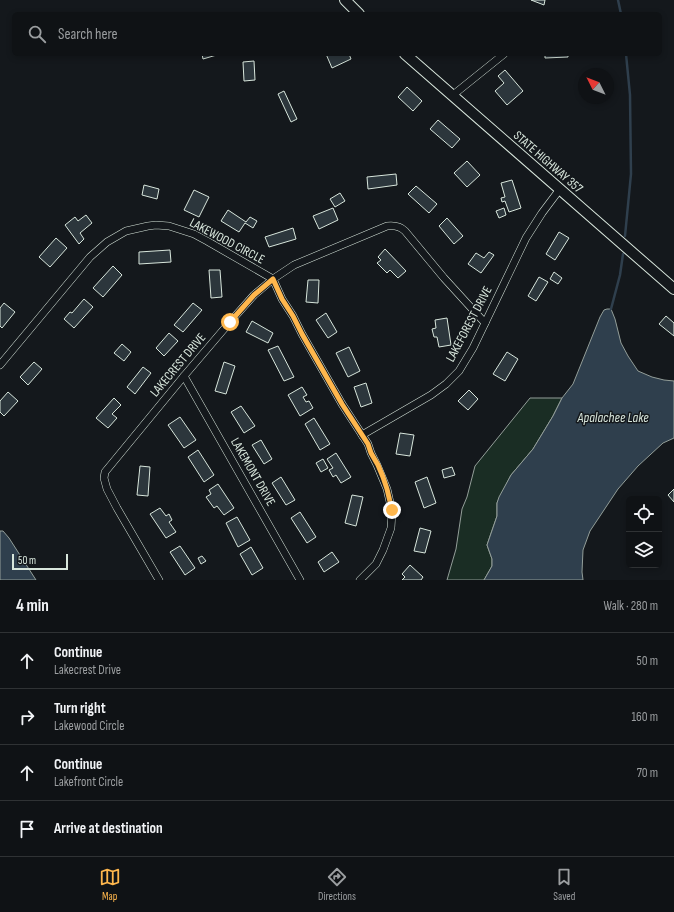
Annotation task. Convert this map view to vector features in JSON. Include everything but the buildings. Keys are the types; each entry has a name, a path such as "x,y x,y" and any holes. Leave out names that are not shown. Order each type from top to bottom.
{"main road":[{"path":"345,0 357,12"},
{"name":"STATE HIGHWAY 357","path":"407,56 674,289"}],"street":[{"path":"453,95 502,56"},
{"name":"LAKEFOREST DRIVE","path":"362,435 432,395 459,371 485,323 526,238 560,189"},
{"name":"LAKEWOOD CIRCLE","path":"0,365 90,257 107,242 126,231 156,225 178,228 194,234 273,279 282,299 342,404 368,444 385,483 392,510 392,519 388,536 376,564 360,580"},
{"name":"LAKECREST DRIVE","path":"159,580 114,503 104,482 106,469 254,295 273,279 294,265 387,226 397,226 405,231 444,278 485,323"},
{"name":"LAKEMONT DRIVE","path":"184,376 300,580"}],"green space":[{"path":"530,398 562,398 533,449 511,475 497,503 497,516 487,545 492,559 492,566 484,580 447,580 456,549 462,509 467,497 475,466"}],"water":[{"name":"Apalachee Lake","path":"611,309 621,343 638,371 652,377 674,381 674,438 663,443 638,466 618,489 590,531 583,550 583,580 484,580 492,566 492,559 487,545 497,516 497,503 499,497 511,475 533,449 562,398 573,384 600,317 604,310"},
{"path":"0,531 3,531 9,538 36,580 0,580"}],"waterway":[{"path":"618,0 621,12"},
{"path":"625,236 631,174 630,95 626,56"},
{"path":"611,309 620,275 623,254"}],"route":[{"path":"230,322 254,295 273,279 282,299 342,404 368,444 383,477 392,510"}]}
